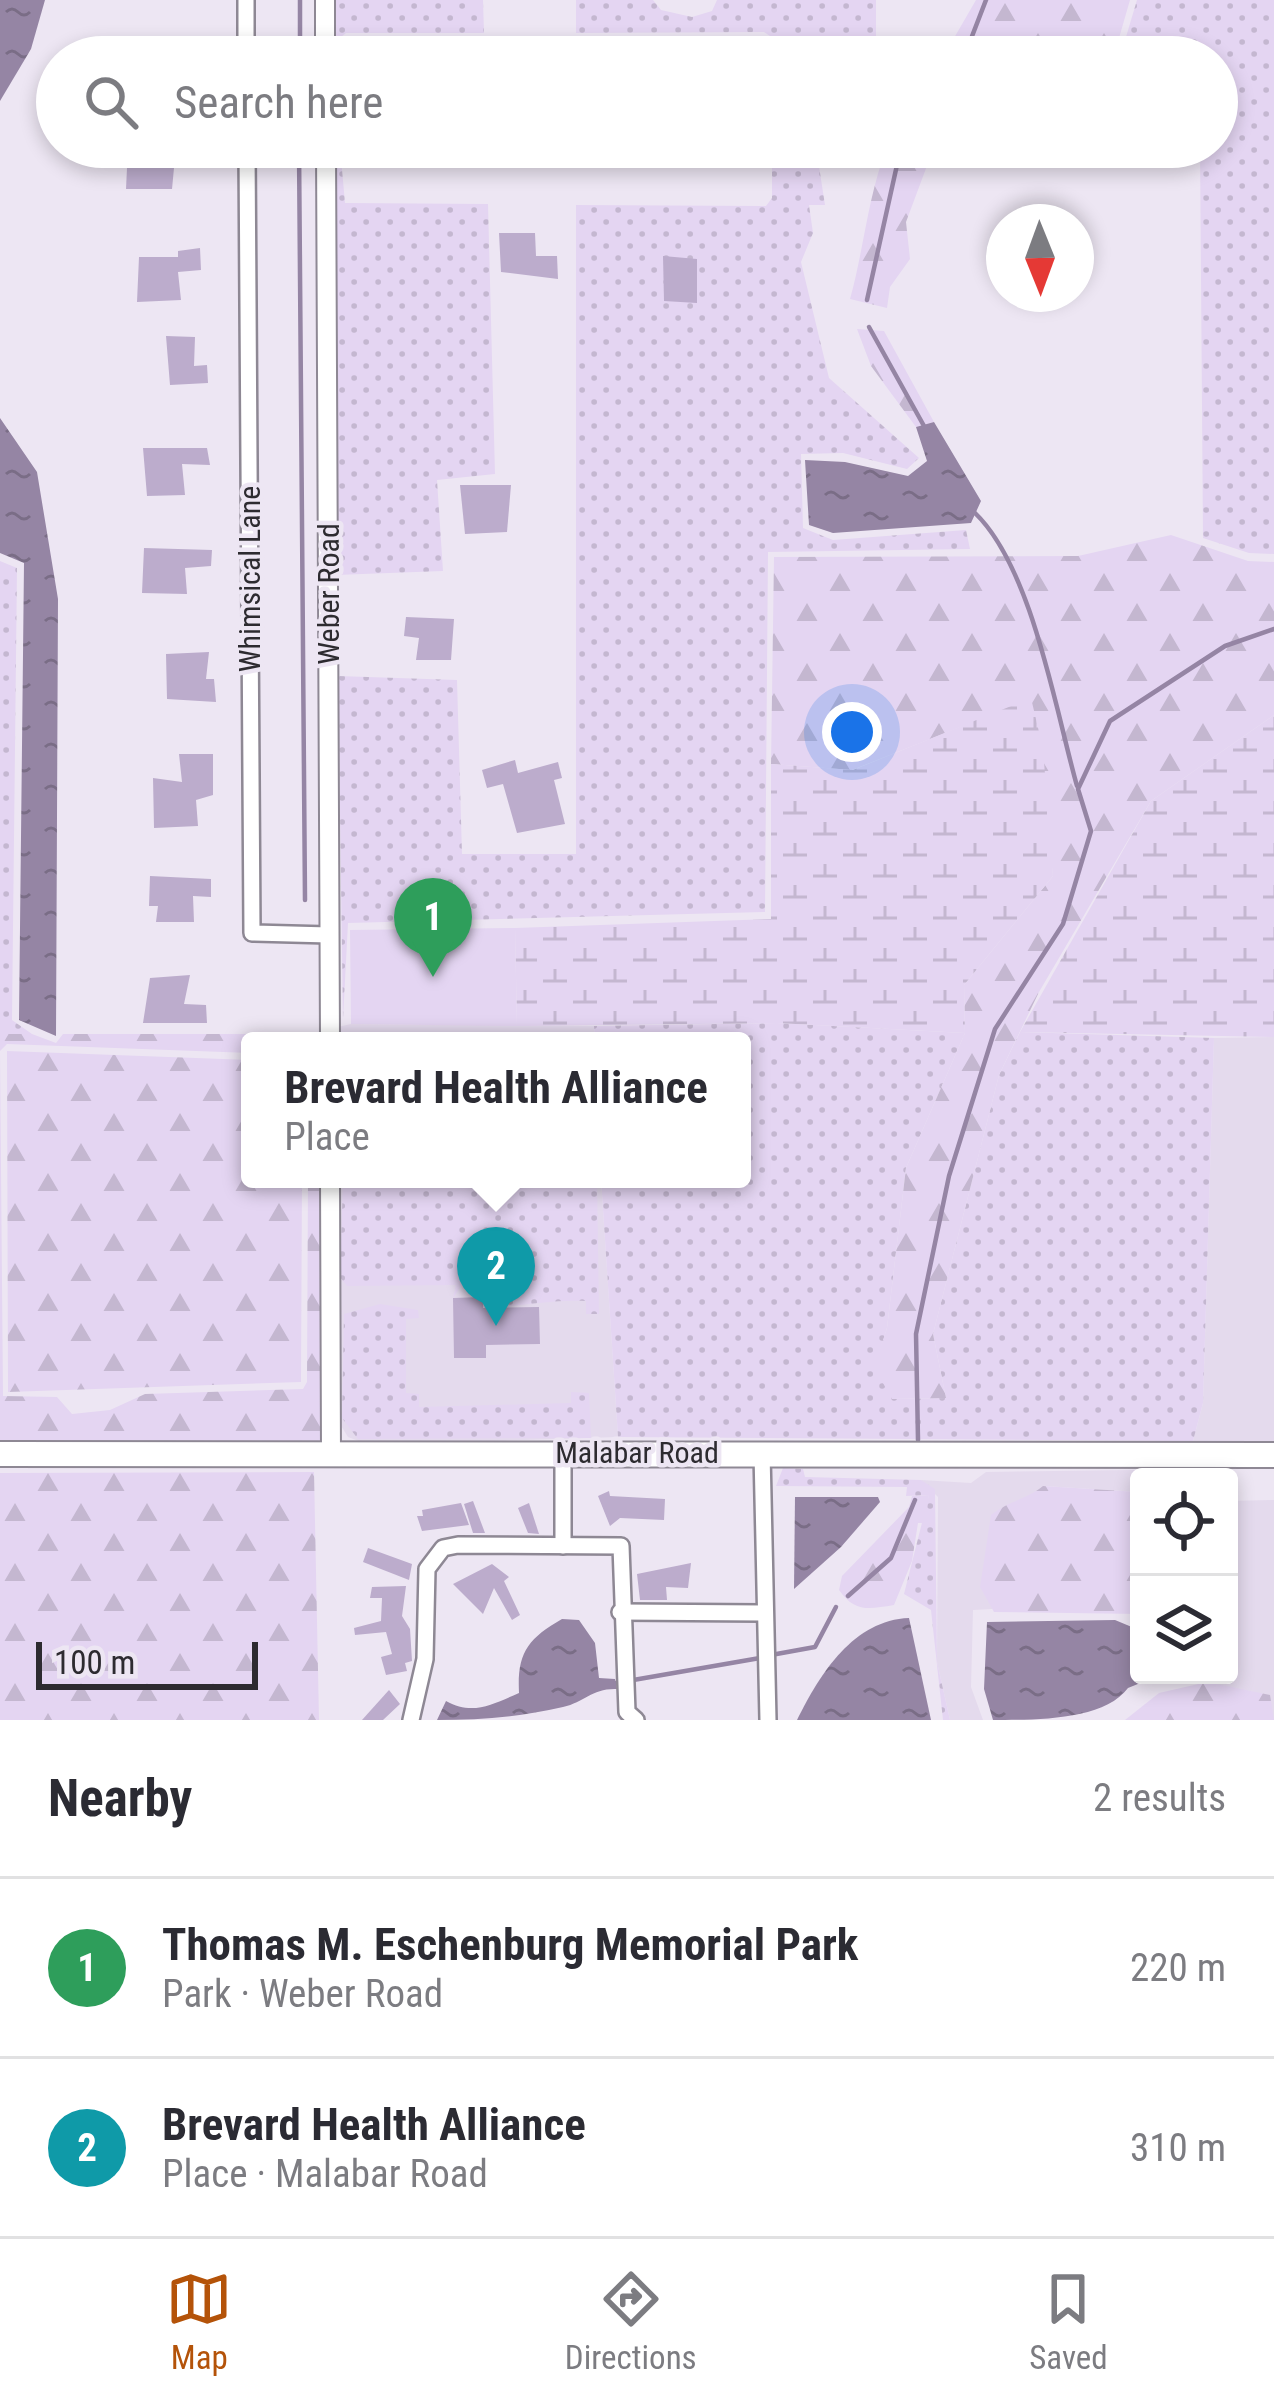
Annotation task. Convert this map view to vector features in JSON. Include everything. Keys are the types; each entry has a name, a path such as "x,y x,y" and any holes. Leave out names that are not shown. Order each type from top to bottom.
{"main road":[{"name":"Malabar Road","path":"0,1454 1274,1455"}],"street":[{"path":"246,0 246,36"},
{"path":"325,0 325,36"},
{"name":"Whimsical Lane","path":"247,168 252,933 329,935"},
{"name":"Weber Road","path":"326,168 330,1032"},
{"path":"330,1188 331,1454"},
{"path":"563,1453 563,1546"},
{"path":"762,1453 768,1720"},
{"path":"411,1720 425,1659 426,1581 434,1556 458,1545 622,1546 620,1612 627,1717"},
{"path":"620,1612 762,1613"}],"shaded area":[{"path":"594,1026 594,1032 338,1032 338,1027"},
{"path":"1274,1037 1274,1441 1193,1441 1203,1403 1214,1038"},
{"path":"339,1188 602,1188 618,1437 369,1445 348,1437 340,1424"},
{"path":"1130,1470 1130,1491 1044,1486 992,1609 973,1610 971,1687 983,1720 950,1720 937,1662 938,1497 921,1480 971,1483 986,1472"},
{"path":"1274,1500 1274,1720 1229,1720 1214,1705 1213,1684 1238,1684 1238,1501"}],"green space":[{"path":"333,0 483,0 484,33 333,36"},
{"path":"576,0 653,0 661,10 692,17 712,11 717,0 876,0 876,36 576,33"},
{"path":"976,0 1130,0 1120,36 955,36"},
{"path":"1137,0 1274,0 1274,554 1249,553 1203,538 1200,168 1238,168 1238,36 1126,36"},
{"path":"334,168 342,168 345,203 488,204 495,474 437,480 443,571 336,575"},
{"path":"772,168 819,168 825,205 809,205 813,233 801,262 829,378 919,458 907,469 843,453 801,454 803,528 833,540 966,530 970,549 768,552 765,912 348,923 343,1019 338,676 457,680 462,854 576,854 576,205 766,206 772,198"},
{"path":"880,168 926,168 906,222 910,259 890,287 887,308 850,299"},
{"path":"857,329 884,331 934,422 916,427 871,366"},
{"path":"1171,535 1248,561 1274,562 1274,715 1151,801 1039,992 999,1075 933,1334 946,1398 892,1399 874,1367 887,1328 906,1168 965,1033 964,985 1053,876 1031,699 852,770 771,764 774,557 1078,556"},
{"path":"0,561 17,568 12,1020 32,1034 0,1034"},
{"path":"1031,698 1043,749 1053,876 964,985 965,1033 777,1023 517,1026 515,928 771,919 771,764 853,770"},
{"path":"1274,715 1274,1037 1020,1032 1151,801"},
{"path":"515,928 517,1026 351,1024 350,930"},
{"path":"777,1023 965,1033 906,1168 887,1328 875,1367 893,1399 946,1398 933,1334 999,1075 1020,1032 1214,1038 1203,1403 1193,1441 618,1437 602,1188 751,1188 751,1032 594,1032 594,1026"},
{"path":"0,1034 32,1034 56,1043 63,1034 241,1034 241,1053 7,1044 0,1051"},
{"path":"0,1051 3,1396 57,1397 72,1414 110,1410 145,1394 303,1389 307,1382 308,1188 322,1188 323,1445 0,1446"},
{"path":"7,1051 241,1060 241,1188 302,1188 301,1382 8,1392"},
{"path":"343,1188 597,1188 599,1314 586,1314 586,1301 483,1308 492,1280 466,1279 453,1298 456,1285 347,1286 340,1277"},
{"path":"380,1304 418,1310 419,1318 406,1319 406,1393 419,1394 419,1407 571,1403 571,1392 589,1393 591,1438 358,1439 342,1418 344,1314"},
{"path":"783,1468 803,1469 805,1477 921,1480 935,1489 937,1662 950,1720 943,1720 931,1610 904,1594 929,1495 906,1496 907,1487 776,1486"},
{"path":"314,1472 319,1720 0,1720 0,1473"},
{"path":"1043,1486 1130,1491 1130,1614 994,1612 980,1587 991,1515"},
{"path":"929,1495 925,1523 918,1523 912,1561 894,1605 870,1608 851,1603 839,1590 842,1576 909,1507 912,1496"},
{"path":"1217,1684 1270,1695 1274,1720 1125,1720 1159,1693"}],"water":[{"path":"0,0 45,0 31,49 0,101"},
{"path":"0,418 37,472 58,599 56,1036 19,1020 24,563 0,553"},
{"path":"934,422 981,501 971,523 833,533 809,525 805,460 845,462 908,476 927,461 916,427"},
{"path":"795,1497 878,1497 880,1502 841,1547 794,1589"},
{"path":"909,1618 931,1720 797,1720 828,1668 855,1639 889,1621"},
{"path":"562,1619 579,1620 595,1643 599,1678 615,1679 617,1689 531,1713 437,1720 446,1701 474,1708 519,1693 527,1649"},
{"path":"1115,1620 1130,1626 1130,1684 1138,1684 1087,1712 993,1720 984,1689 987,1622"}],"building":[{"path":"127,168 174,168 172,189 126,189"},
{"path":"499,233 535,233 536,256 557,256 558,279 501,272"},
{"path":"200,248 201,270 178,272 181,300 137,302 139,257 178,257 178,251"},
{"path":"663,256 697,259 697,303 664,301"},
{"path":"166,336 195,337 194,366 207,365 208,383 170,385"},
{"path":"143,448 207,448 210,465 182,464 185,495 147,496"},
{"path":"460,485 511,485 507,532 465,534"},
{"path":"144,548 212,550 211,566 185,568 187,594 142,593"},
{"path":"406,617 454,619 451,660 416,660 419,638 404,636"},
{"path":"209,652 206,679 214,679 216,702 167,699 166,654"},
{"path":"179,754 213,754 213,795 196,800 198,826 154,828 153,778 182,782"},
{"path":"515,760 518,773 558,762 562,778 554,780 565,824 517,833 503,784 487,788 482,770"},
{"path":"150,876 211,879 211,897 193,896 194,922 156,922 158,906 149,906"},
{"path":"190,975 184,1004 206,1005 207,1023 143,1023 150,978"},
{"path":"483,1297 483,1308 539,1307 540,1344 486,1345 486,1358 454,1358 453,1298"},
{"path":"609,1491 610,1496 665,1499 664,1520 620,1518 610,1526 598,1496"},
{"path":"473,1501 485,1533 473,1533 464,1504"},
{"path":"461,1503 469,1525 422,1531 417,1516 423,1516 422,1510"},
{"path":"529,1503 539,1534 528,1533 518,1508"},
{"path":"368,1548 412,1564 409,1580 363,1562"},
{"path":"691,1563 688,1588 666,1587 667,1600 640,1600 637,1574"},
{"path":"492,1564 509,1577 504,1581 520,1615 512,1620 494,1588 483,1614 453,1584"},
{"path":"406,1586 402,1616 410,1629 412,1661 405,1663 407,1671 386,1675 381,1657 392,1654 386,1632 355,1635 354,1628 381,1621 382,1598 370,1598 372,1587"},
{"path":"389,1690 400,1704 383,1720 362,1720"}],"waterway":[{"path":"300,0 300,36"},
{"path":"972,36 986,0"},
{"path":"299,168 305,900"},
{"path":"867,300 896,168"},
{"path":"869,327 924,426"},
{"path":"975,513 995,537 1027,603 1077,786"},
{"path":"918,1440 916,1334 949,1176 995,1029 1063,924 1091,831 1078,789 1110,721 1225,646 1274,629"},
{"path":"848,1596 891,1558 915,1500"},
{"path":"771,1655 815,1647 836,1607"},
{"path":"616,1683 760,1658"}],"place":[{"name":"Thomas M. Eschenburg Memorial Park","path":"433,977"},
{"name":"Brevard Health Alliance","path":"496,1326"}]}
